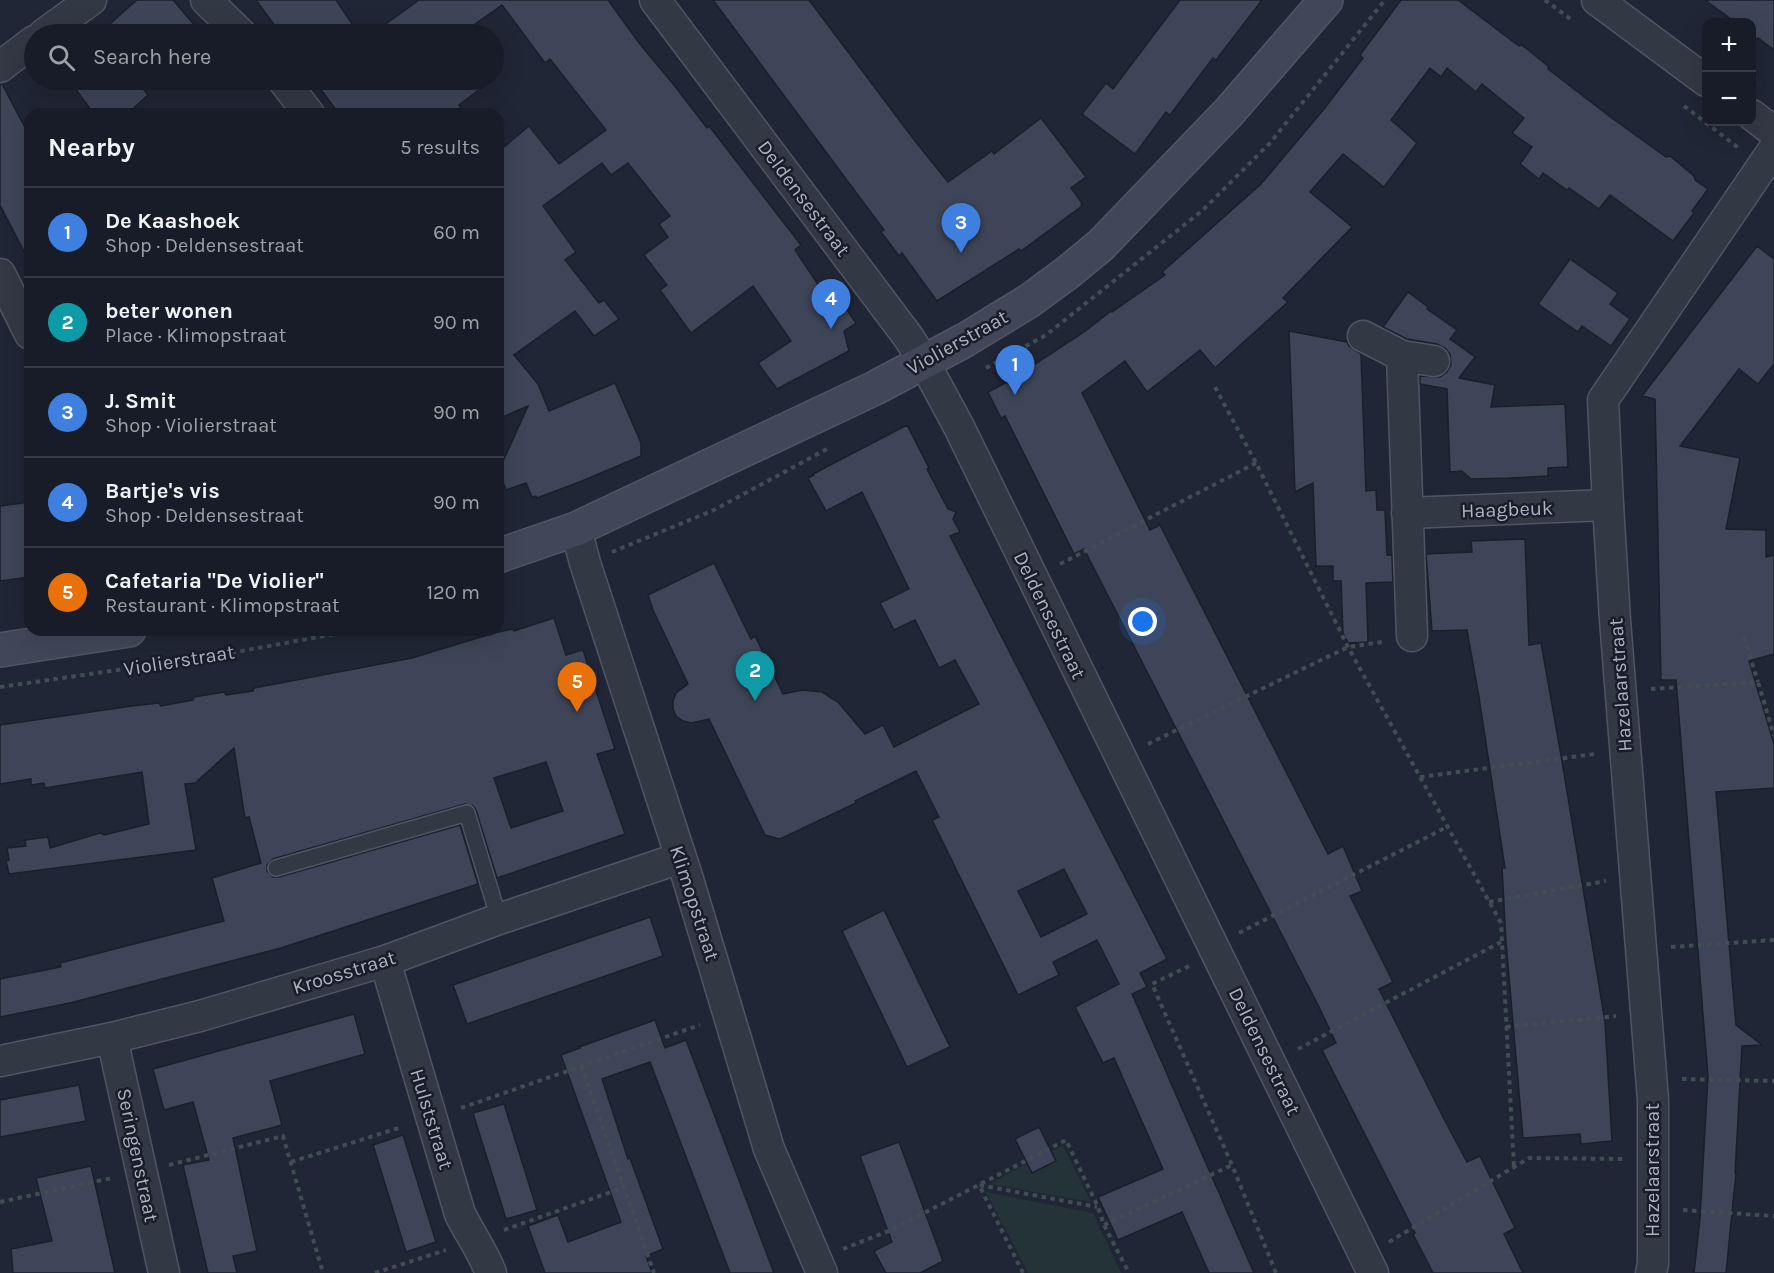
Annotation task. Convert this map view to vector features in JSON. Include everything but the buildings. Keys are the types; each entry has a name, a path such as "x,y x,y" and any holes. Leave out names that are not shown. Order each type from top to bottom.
{"main road":[{"name":"Violierstraat","path":"504,554 576,529 865,392 924,362 1029,301 1101,245 1229,112 1326,0"},
{"name":"Violierstraat","path":"0,650 90,636"}],"street":[{"path":"58,24 91,0"},
{"path":"206,0 231,24"},
{"name":"Deldensestraat","path":"655,0 909,338 924,362 959,427 1370,1265"},
{"path":"1597,0 1702,77"},
{"path":"0,67 24,49"},
{"path":"291,90 304,108"},
{"path":"1756,118 1774,132"},
{"name":"Hazelaarstraat","path":"1651,1273 1653,1100 1625,750 1608,506 1604,400 1774,149"},
{"path":"0,274 24,322"},
{"path":"1363,336 1402,356 1434,361"},
{"path":"1402,356 1412,636"},
{"name":"Haagbeuk","path":"1407,513 1608,506"},
{"name":"Klimopstraat","path":"576,529 730,1015 770,1149 819,1266"},
{"name":"Kroosstraat","path":"0,1061 112,1038 200,1016 385,961 499,919 680,858"},
{"name":"Hulststraat","path":"385,961 460,1214 473,1240 485,1256 491,1273"},
{"name":"Seringenstraat","path":"112,1038 164,1273"}],"lane":[{"path":"276,868 467,813 499,919"}],"path":[{"path":"1215,387 1348,647 1501,923 1514,1167"},
{"path":"1032,578 1256,464"},
{"name":"Violierstraat","path":"0,687 214,656 324,636"},
{"path":"1744,637 1774,736"},
{"path":"1121,758 1348,647"},
{"path":"1621,690 1758,682"},
{"path":"1420,777 1625,750"},
{"path":"1276,1273 1232,1165 1152,984 1447,827"},
{"path":"1489,902 1635,875"},
{"path":"1641,949 1774,940"},
{"path":"1271,1063 1501,942"},
{"path":"1506,1027 1646,1013"},
{"path":"291,1162 432,1118 730,1015"},
{"path":"581,1066 654,1273"},
{"path":"1651,1078 1774,1081"},
{"path":"0,1202 141,1172 283,1136 323,1273"},
{"path":"819,1266 1066,1140 1129,1273"},
{"path":"1370,1265 1529,1158 1653,1160"},
{"path":"1104,1224 1232,1165"},
{"path":"979,1185 1098,1207"},
{"path":"979,1185 1023,1273"},
{"path":"1653,1208 1774,1216"}],"shaded area":[{"path":"1063,1146 1091,1202 990,1184 1027,1163 1032,1173 1055,1161 1051,1151"},
{"path":"986,1192 1093,1213 1121,1273 1028,1273"}],"place":[{"name":"J. Smit","path":"961,253"},
{"name":"Bartje's vis","path":"831,329"},
{"name":"De Kaashoek","path":"1015,395"},
{"name":"beter wonen","path":"755,701"},
{"name":"Cafetaria \"De Violier\"","path":"577,712"}]}
